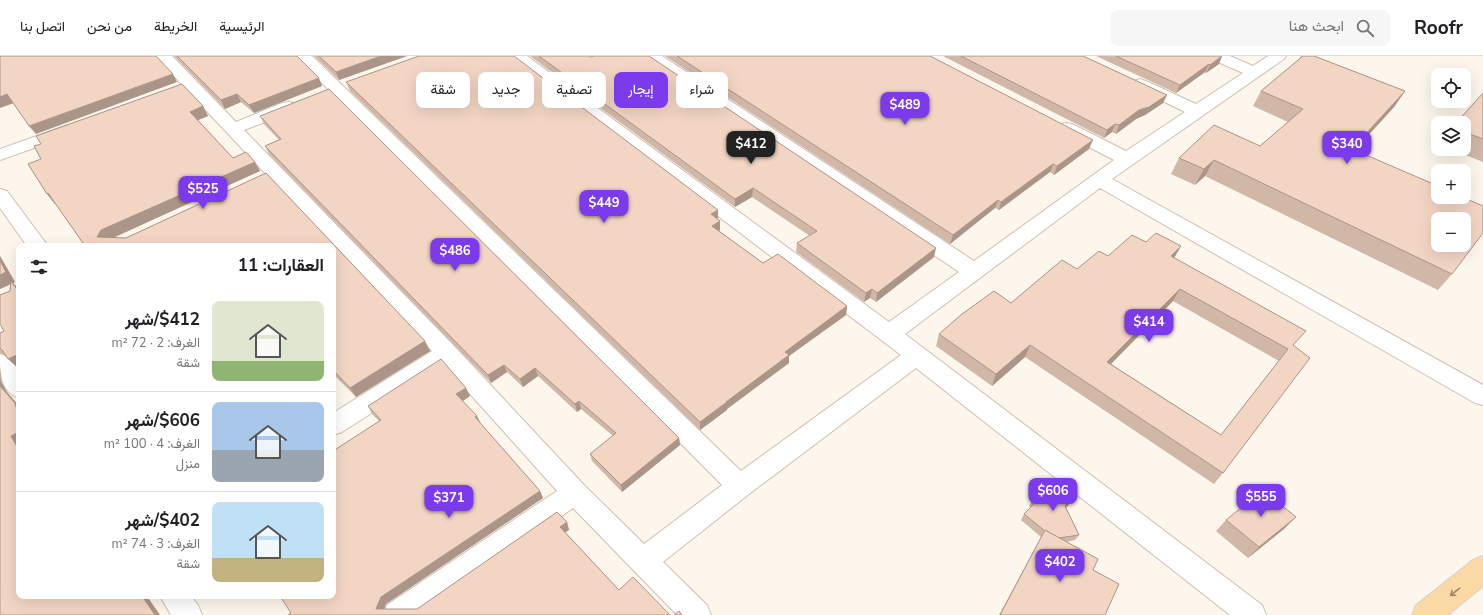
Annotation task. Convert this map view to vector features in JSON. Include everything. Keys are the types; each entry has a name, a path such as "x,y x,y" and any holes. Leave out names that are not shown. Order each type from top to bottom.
{"main road":[{"path":"1426,615 1483,569"}],"street":[{"path":"163,56 183,88 232,129 268,177 335,243"},
{"path":"303,56 740,486"},
{"path":"517,56 889,334 1252,615"},
{"path":"651,56 973,271"},
{"path":"1217,56 1254,72"},
{"path":"889,334 973,271 1128,159 1278,56"},
{"path":"1128,79 1197,111"},
{"path":"232,129 302,102"},
{"path":"1052,120 1128,159"},
{"path":"0,155 81,126"},
{"path":"1099,180 1483,396"},
{"path":"0,195 36,243"},
{"path":"336,244 447,353 575,493 644,560 697,615"},
{"path":"336,423 447,353"},
{"path":"644,560 740,486 917,356"},
{"path":"0,363 16,385"},
{"path":"397,615 575,493"},
{"path":"176,599 188,615"}],"building":[{"path":"0,56 156,56 173,74 29,126 7,94 0,97"},
{"path":"177,56 297,56 319,78 249,105 237,94 221,100"},
{"path":"319,56 381,56 336,72"},
{"path":"419,56 514,56 542,77 542,108 583,108 718,210 711,214 720,221 712,226 763,263 778,254 847,306 785,352 789,355 700,422 346,82"},
{"path":"539,56 649,56 676,74 676,108 727,108 936,248 877,293 872,289 866,293 797,243 817,231 753,188 735,199 606,105 606,72 561,72"},
{"path":"677,56 930,56 1093,140 1057,166 1053,164 1001,202 998,200 953,235 728,89 728,72 702,72"},
{"path":"961,56 1083,56 1167,95 1149,107 1139,110 1119,125 1115,124 1107,130"},
{"path":"1116,56 1222,56 1180,85"},
{"path":"1303,56 1314,56 1405,91 1352,149 1431,183 1431,204 1471,204 1471,201 1483,206 1483,233 1471,249 1471,212 1431,212 1431,252 1469,252 1452,274 1214,160 1204,169 1179,158 1214,125 1260,146 1303,109 1261,91"},
{"path":"182,84 203,106 190,112 233,158 246,152 255,162 101,230 97,237 126,238 266,173 332,243 83,243 48,193 47,194 28,164 41,159 34,146 41,144 36,136"},
{"path":"329,89 679,438 621,485 590,454 616,433 579,401 575,404 535,368 520,379 504,365 488,375 265,146 281,139 260,116"},
{"path":"1483,93 1483,139 1471,135 1471,116 1462,116"},
{"path":"1156,233 1181,246 1171,256 1306,331 1293,345 1310,358 1223,473 1030,345 996,374 939,334 962,314 994,291 1011,303 1062,260 1077,269 1099,251 1108,256 1132,235 1146,242","holes":["1180,289 1288,349 1221,435 1107,362"]},
{"path":"336,247 425,341 350,388 336,373"},
{"path":"0,261 6,272 0,275"},
{"path":"11,281 16,288 16,355 8,359 0,348 0,333 4,331 0,324 0,295 10,291"},
{"path":"441,359 466,388 456,394 477,416 475,417 540,491 381,597 376,609 417,609 557,512 567,522 560,527 619,590 633,577 670,615 288,615 291,613 282,599 336,599 336,449 381,420 368,406"},
{"path":"0,386 15,403 16,406 16,434 11,436 16,445 16,599 144,599 155,615 0,615"},
{"path":"1051,481 1072,498 1065,506 1079,535 1059,538 1045,531 1024,514 1035,503 1032,500"},
{"path":"1263,490 1296,517 1259,547 1226,520"},
{"path":"1045,530 1098,559 1093,570 1119,584 1105,615 1000,615"},
{"path":"679,611 682,615 674,615"}]}
